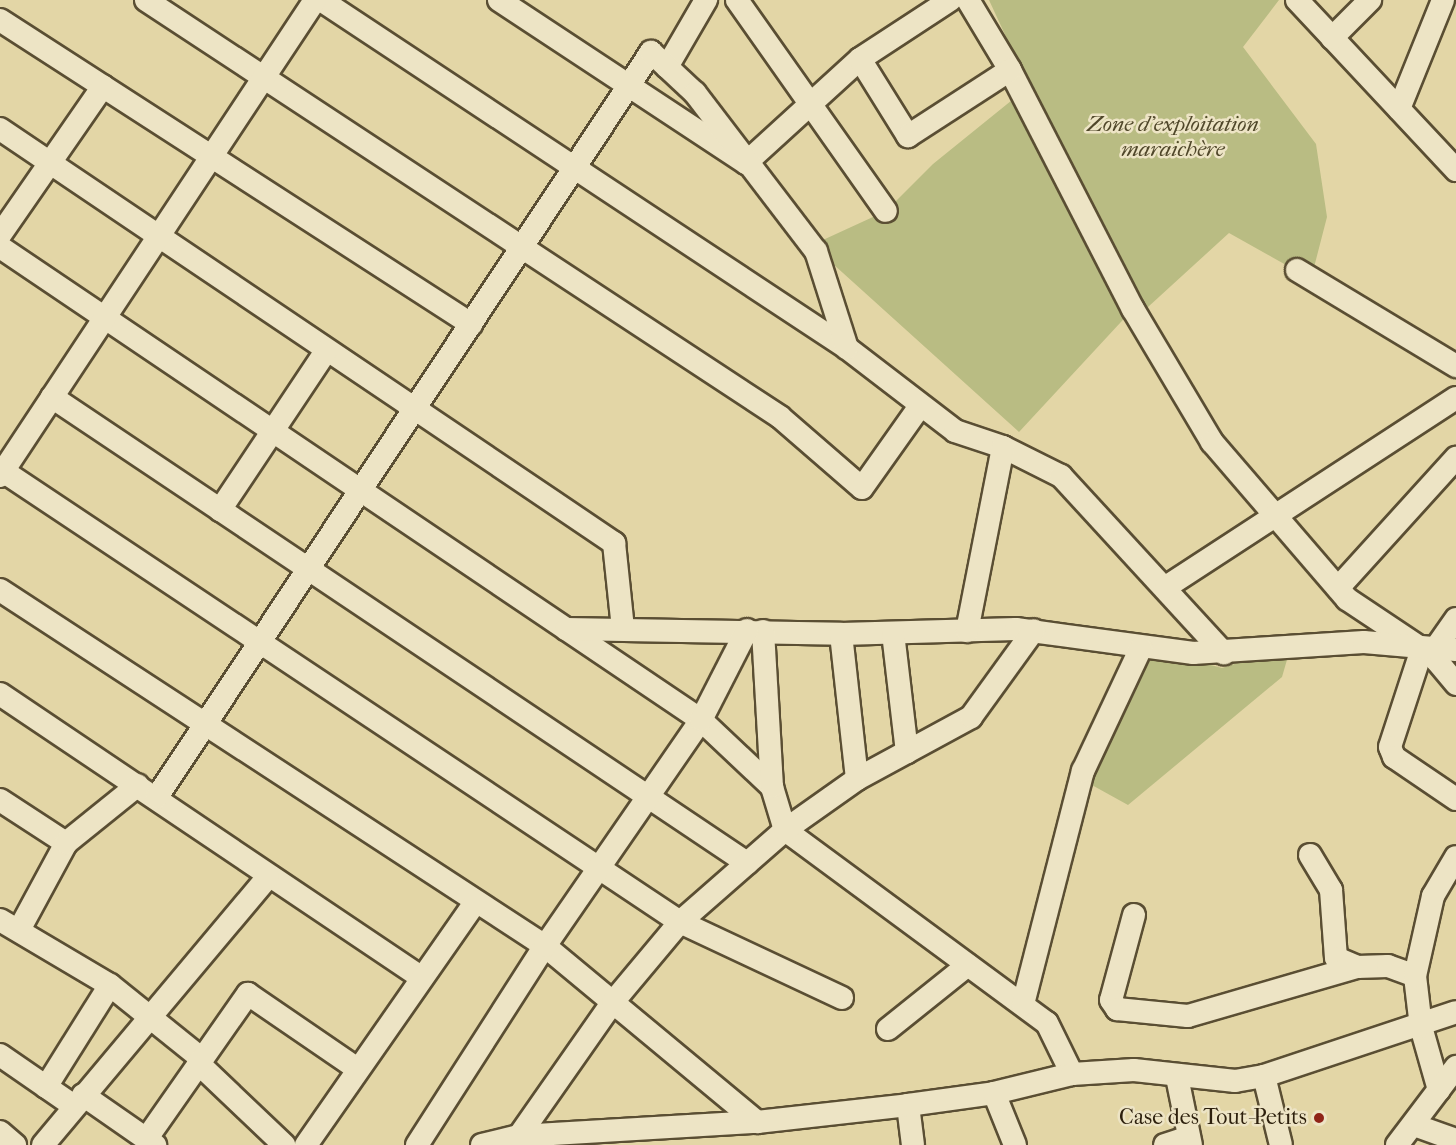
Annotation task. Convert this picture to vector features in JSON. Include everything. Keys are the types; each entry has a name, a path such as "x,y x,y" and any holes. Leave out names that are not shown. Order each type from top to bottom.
{"street":[{"path":"146,0 780,417 862,488 920,406"},
{"path":"315,0 2,474 260,642 680,922 842,998"},
{"path":"321,0 847,348 920,406 964,436 1003,447 1040,463 1077,489 1224,653"},
{"path":"499,0 630,84 746,163"},
{"path":"667,67 706,0"},
{"path":"737,0 886,211"},
{"path":"746,163 812,106 860,59 950,0"},
{"path":"968,0 1010,70 1139,319 1212,442 1338,588 1422,649 1422,664 1390,747 1394,757 1456,799"},
{"path":"1297,0 1456,170"},
{"path":"1332,38 1370,0"},
{"path":"1399,109 1443,0"},
{"path":"0,20 471,324"},
{"path":"157,797 651,52 695,93 746,163 816,251 847,348"},
{"path":"860,59 908,136 1010,70"},
{"path":"0,235 103,86"},
{"path":"0,129 157,239 614,543 623,629"},
{"path":"0,247 701,720 772,787"},
{"path":"1297,270 1452,357"},
{"path":"220,510 326,351"},
{"path":"52,397 220,510 310,567 747,863"},
{"path":"1166,587 1456,398"},
{"path":"967,631 1003,447"},
{"path":"1338,588 1456,458"},
{"path":"0,590 545,946 757,1122"},
{"path":"1456,619 1446,649 1437,661 1456,684"},
{"path":"566,629 841,634 1034,630 1141,648 1224,653 1364,642 1413,644 1446,649"},
{"path":"519,1136 613,1002 680,922 785,830 857,778 971,717 1034,630"},
{"path":"417,1145 545,946 601,870 701,720 755,631"},
{"path":"755,631 772,787 785,830 1047,1023 1072,1074"},
{"path":"893,633 907,752"},
{"path":"841,634 857,778"},
{"path":"1023,1004 1083,771 1141,648"},
{"path":"0,694 157,797 268,877 420,976"},
{"path":"138,785 66,843 10,925 110,985 150,1013 284,1145"},
{"path":"0,800 66,843"},
{"path":"1310,855 1330,890 1336,958 1357,967"},
{"path":"1438,1090 1421,1027 1415,976 1433,896 1456,857"},
{"path":"42,1145 150,1013 268,877"},
{"path":"306,1145 420,976 476,901"},
{"path":"1134,915 1111,999 1118,1009 1188,1016 1357,967 1388,966 1415,976"},
{"path":"888,1029 968,965"},
{"path":"46,1087 110,985"},
{"path":"0,1055 46,1087 79,1101 151,1141 200,1061 248,994 356,1068"},
{"path":"482,1145 519,1136 757,1122 908,1105 994,1093 1072,1074 1134,1070 1177,1077 1234,1081 1264,1076 1421,1027 1456,1012"},
{"path":"1398,1145 1456,1067"},
{"path":"1264,1076 1281,1145"},
{"path":"1165,1145 1190,1141 1177,1077"},
{"path":"994,1093 1015,1145"},
{"path":"908,1105 913,1145"},
{"path":"1414,1125 1456,1140"},
{"path":"0,1132 15,1145"}],"green space":[{"name":"Zone d'exploitation maraichère","path":"989,0 1279,0 1243,47 1316,144 1327,217 1311,279 1229,233 1148,307 1130,303 1133,309 1019,432 812,245 886,211 933,164 1022,92 1120,283"},
{"path":"1291,646 1282,677 1128,805 1081,779 1152,649 1222,668"}],"place":[{"name":"Case des Tout-Petits","path":"1319,1118"}]}
